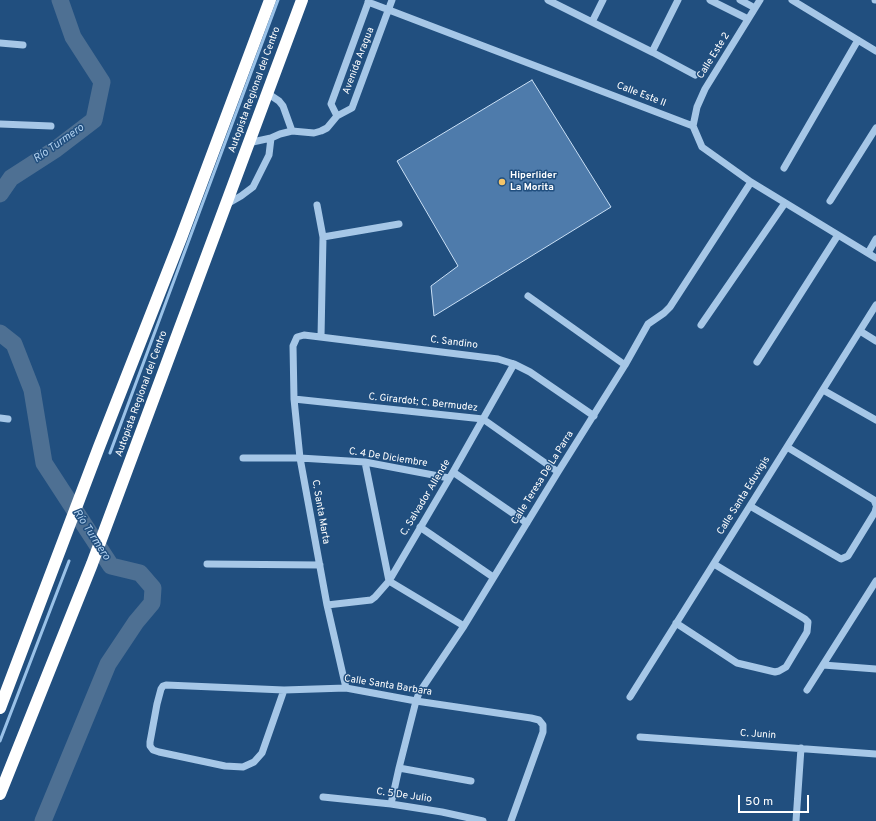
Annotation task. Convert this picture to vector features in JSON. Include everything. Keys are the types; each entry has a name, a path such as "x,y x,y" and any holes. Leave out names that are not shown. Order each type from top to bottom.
{"highway":[{"name":"Autopista Regional del Centro","path":"0,708 87,477 181,238 270,0"},
{"name":"Autopista Regional del Centro","path":"0,794 92,564 302,0"}],"street":[{"name":"Avenida Aragua","path":"369,1 331,104 337,116 352,108 392,0"},
{"path":"548,0 695,75"},
{"path":"592,22 603,0"},
{"path":"652,52 678,0"},
{"path":"710,0 748,19"},
{"path":"740,0 755,8"},
{"name":"Calle Este 2","path":"693,126 705,89 760,0"},
{"path":"792,0 876,51"},
{"name":"Calle Este II","path":"369,1 693,126"},
{"path":"784,168 858,40"},
{"path":"0,43 23,45"},
{"path":"267,93 279,101 283,106 292,131"},
{"path":"248,143 271,138 292,131 314,133 321,131 327,128 337,116"},
{"path":"0,124 51,126"},
{"path":"693,126 702,147 751,182 876,258"},
{"path":"830,201 876,128"},
{"path":"226,204 241,196 253,187 269,155 272,145 271,138"},
{"name":"Calle Teresa De La Parra","path":"391,804 419,693 464,626 594,416 648,324 670,307 751,182"},
{"path":"701,325 785,203"},
{"path":"317,204 323,237 321,337"},
{"path":"323,237 399,224"},
{"path":"757,362 838,235"},
{"path":"868,253 876,239"},
{"path":"528,296 625,365"},
{"name":"Calle Santa Eduvigis","path":"630,697 876,305"},
{"path":"860,331 876,340"},
{"name":"C. Sandino","path":"297,337 304,335 498,359 514,364 530,372 594,416"},
{"name":"C. Santa Marta","path":"297,337 293,346 294,399 300,458 327,605 346,688"},
{"name":"C. Salvador Allende","path":"327,605 370,600 375,597 389,581 514,364"},
{"path":"823,390 876,420"},
{"name":"C. Girardot; C. Bermudez","path":"294,399 482,419 558,472"},
{"path":"0,418 8,419"},
{"path":"750,506 838,558 844,559 848,556 875,512 876,506 874,500 787,447"},
{"name":"C. 4 De Diciembre","path":"243,458 300,458 365,462 451,475 527,523"},
{"path":"365,462 389,581 464,626"},
{"path":"420,527 493,577"},
{"path":"207,564 320,565"},
{"path":"676,623 737,663 771,671 779,671 786,667 807,632 808,625 805,619 714,564"},
{"path":"807,690 876,581"},
{"path":"823,665 876,669"},
{"name":"Calle Santa Barbara","path":"284,690 262,753 254,762 243,767 225,766 153,750 150,746 160,694 163,686 166,685 284,690 346,688 416,701 531,718 539,720 543,725 543,732 511,821"},
{"name":"C. Junin","path":"640,737 876,754"},
{"path":"796,821 801,748"},
{"path":"399,768 471,781"},
{"name":"C. 5 De Julio","path":"322,796 391,804 454,814 483,821"}],"building":[{"name":"Hiperlider La Morita","path":"532,80 611,207 434,316 431,286 458,266 397,161"}],"waterway":[{"name":"Río Turmero","path":"0,194 11,178 56,149 94,120 102,82 73,37 60,0"},
{"path":"110,453 278,0"},
{"name":"Río Turmero","path":"0,333 14,344 32,390 44,463 111,566 140,573 153,588 152,603 136,622 108,664 43,821"},
{"path":"0,741 69,561"}],"place":[{"name":"Hiperlider La Morita","path":"502,182"}]}
